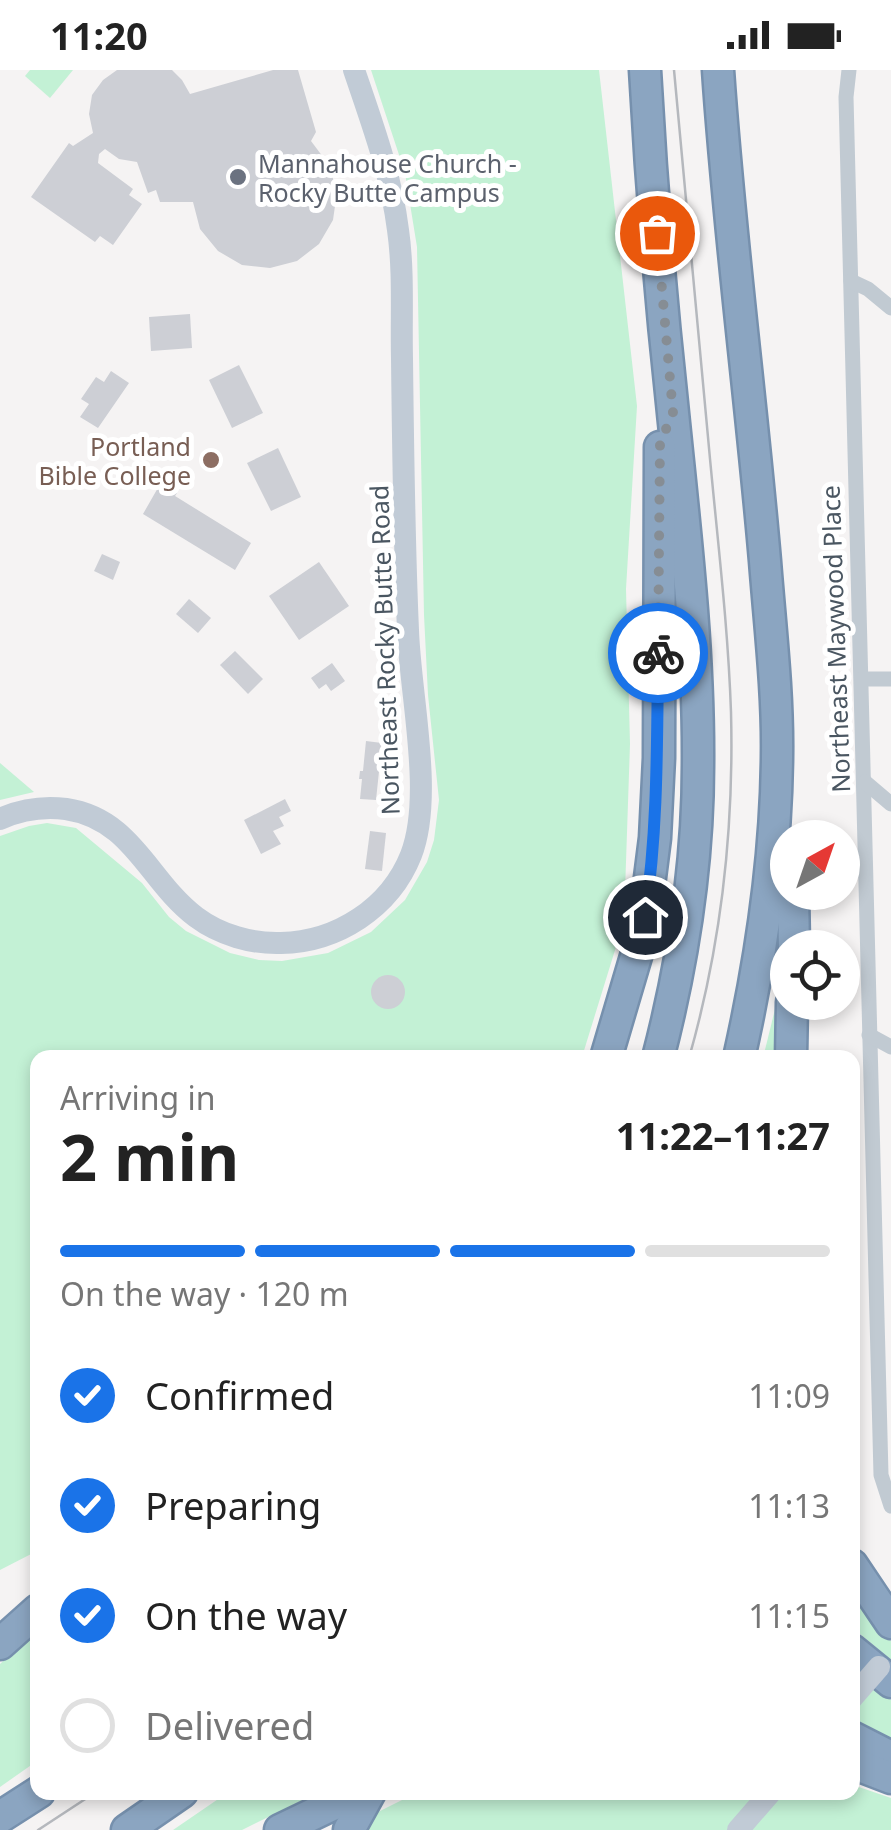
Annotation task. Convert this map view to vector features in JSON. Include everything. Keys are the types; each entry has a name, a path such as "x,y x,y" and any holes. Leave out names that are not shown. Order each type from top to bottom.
{"highway":[{"path":"645,70 694,626 698,768 684,939 660,1050"},
{"path":"718,70 730,230 760,510 777,758 761,945 741,1050"},
{"path":"608,1050 638,953 651,876 659,758 660,443 673,413"},
{"path":"777,758 793,806 793,820"},
{"path":"790,1050 791,1020"},
{"path":"860,1577 891,1623"},
{"path":"0,1644 30,1617"},
{"path":"860,1657 891,1682"},
{"path":"860,1741 891,1757"},
{"path":"860,1766 891,1778"},
{"path":"0,1817 30,1798"},
{"path":"127,1830 170,1800"},
{"path":"280,1830 342,1800"},
{"path":"349,1830 366,1800"}],"street":[{"name":"Northeast Rocky Butte Road","path":"0,819 24,810 48,808 95,817 128,841 175,898 200,920 226,934 259,942 299,942 344,929 377,905 404,870 415,841 421,799 408,632 399,235 385,165 354,70"},
{"name":"Northeast Maywood Place","path":"849,70 846,97 880,1465 891,1506"},
{"path":"851,281 891,308"},
{"path":"862,680 891,679"},
{"path":"865,782 891,804"},
{"path":"870,1036 891,1047"},
{"path":"860,1689 891,1654"},
{"path":"738,1830 764,1800"}],"green space":[{"path":"30,70 73,70 50,98 25,76"},
{"path":"371,70 599,70 637,406 626,589 630,744 624,921 584,1050 30,1050 30,1555 0,1570 0,836 47,823 76,828 142,883 169,917 186,931 230,953 282,961 328,953 371,932 405,900 427,862 434,840 439,800 424,615 417,247 405,173"},
{"path":"0,763 34,792 0,800"},
{"path":"772,1020 781,1020 780,1050 765,1050"},
{"path":"860,1602 891,1641 891,1660 860,1634"},
{"path":"30,1636 30,1766 0,1787 0,1664"},
{"path":"860,1675 891,1700 891,1745 860,1729"},
{"path":"860,1787 891,1798 891,1830 342,1830 402,1800 860,1800"},
{"path":"217,1800 303,1800 242,1830 173,1830"}],"building":[{"name":"Mannahouse Church - Rocky Butte Campus","path":"117,70 172,70 190,94 273,70 298,70 316,132 311,141 329,165 337,192 333,220 319,244 297,261 270,268 242,265 218,251 200,229 193,202 160,202 156,190 148,193 137,162 119,159 105,149 99,154 98,163 133,189 129,195 142,204 113,245 100,236 95,242 31,197 69,143 73,146 93,133 89,114 92,95"},
{"path":"190,314 192,348 151,351 149,317"},
{"path":"239,365 263,413 232,428 209,380"},
{"path":"111,371 129,383 98,428 80,417 89,404 81,399 96,377 104,382"},
{"path":"278,448 301,497 271,511 247,463"},
{"path":"159,486 167,491 169,488 177,493 175,496 251,543 235,570 143,514"},
{"path":"102,554 120,562 113,580 94,571"},
{"path":"319,562 349,606 299,640 269,596"},
{"path":"189,599 211,618 198,633 176,614"},
{"path":"235,651 263,679 248,694 220,665"},
{"path":"332,663 345,681 331,691 326,684 319,689 311,678"},
{"path":"366,741 382,743 376,800 360,799 359,779"},
{"path":"285,799 291,811 279,817 284,826 273,831 281,844 261,854 244,820"},
{"path":"370,831 386,833 382,871 365,869"},
{"path":"388,975 400,980 405,992 400,1004 388,1009 376,1004 371,992 376,980"}],"tram line":[{"path":"674,70 731,712 723,886 691,1050"},
{"path":"38,1830 84,1800"}],"way so far":[{"path":"657,233 673,413 660,443 658,653"}],"place":[{"name":"Mannahouse Church - Rocky Butte Campus","path":"238,177"},
{"name":"Portland Bible College","path":"211,460"}],"route":[{"path":"645,917 655,838 659,758 658,653"}]}
